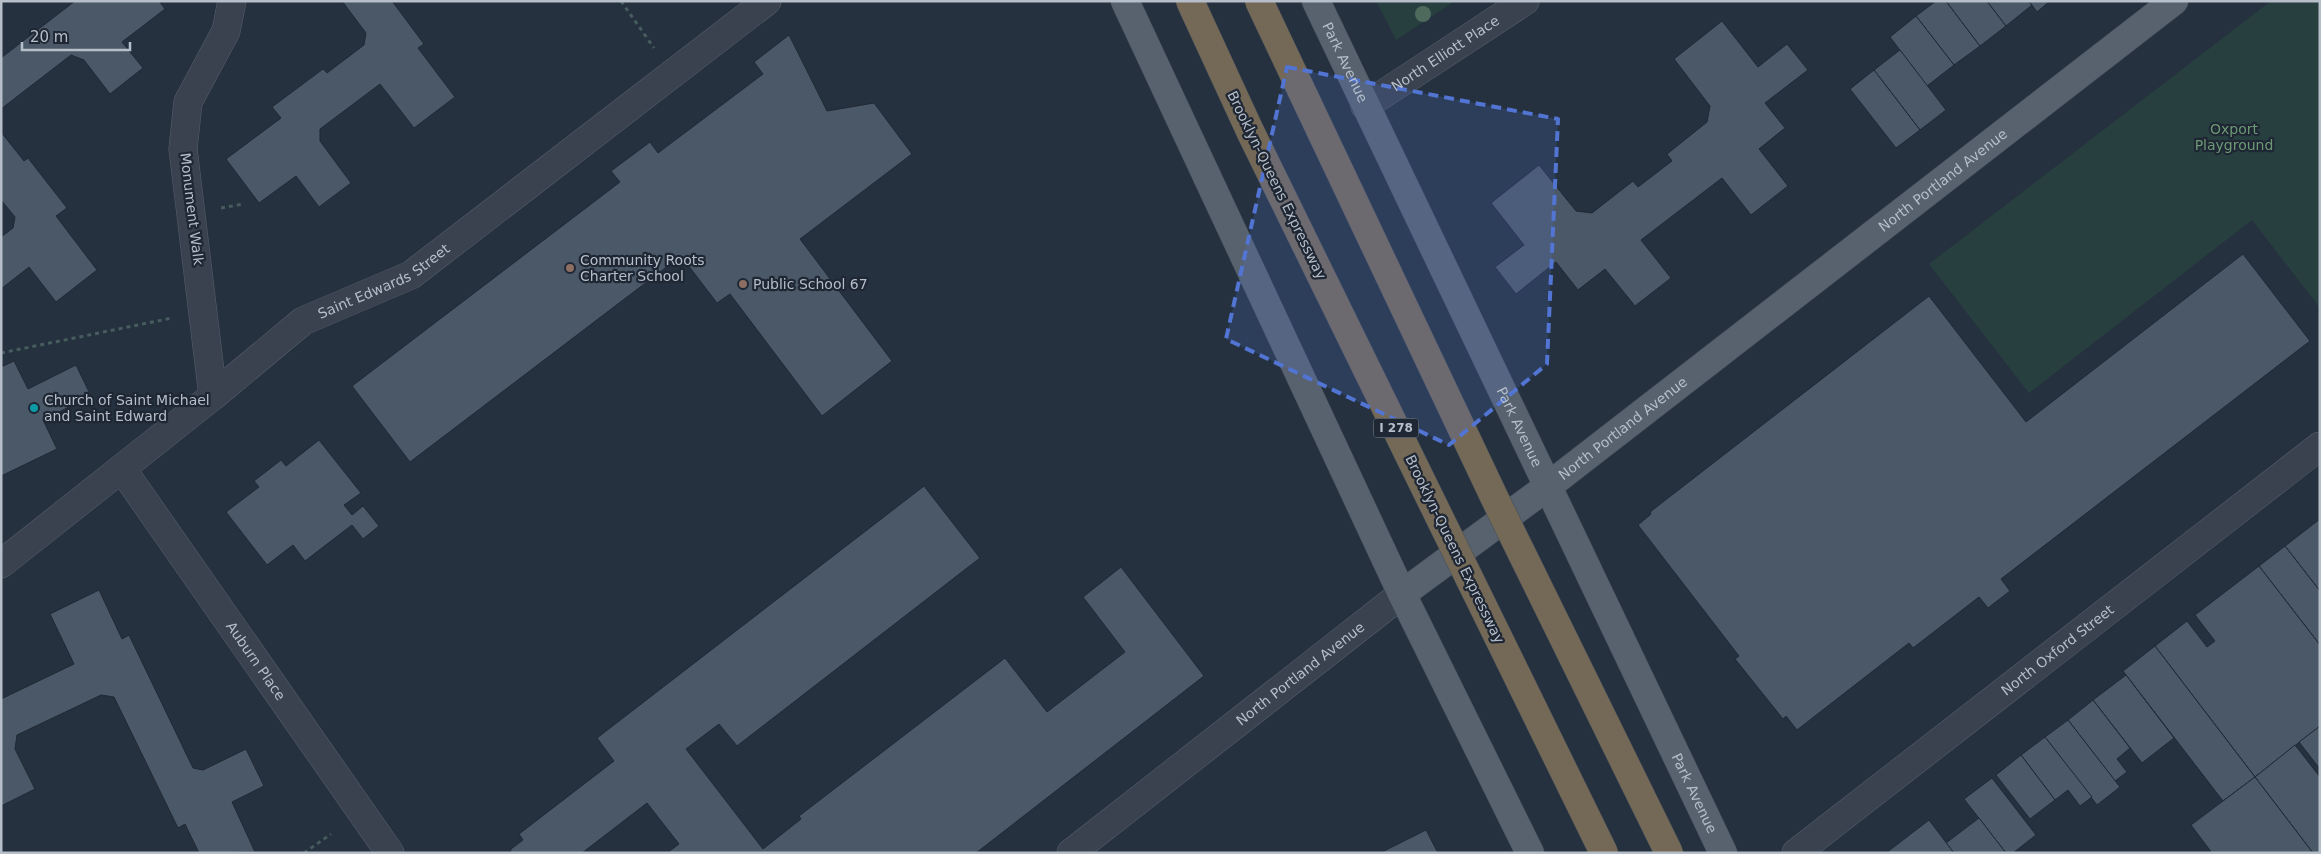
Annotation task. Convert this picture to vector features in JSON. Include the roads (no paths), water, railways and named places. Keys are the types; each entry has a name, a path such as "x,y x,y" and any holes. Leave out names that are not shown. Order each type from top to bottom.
{"highway":[{"name":"Brooklyn-Queens Expressway","path":"1190,1 1250,131 1604,853"},
{"path":"1259,1 1496,501 1669,853"}],"main road":[{"path":"1125,1 1402,594 1530,853"},
{"name":"Park Avenue","path":"1316,1 1723,853"},
{"name":"North Portland Avenue","path":"1402,594 1547,486 2174,1"}],"street":[{"name":"Monument Walk","path":"213,396 184,149 188,102 226,31 232,1"},
{"name":"Saint Edwards Street","path":"1,564 213,396 303,321 411,275 767,1"},
{"name":"North Elliott Place","path":"1365,106 1525,1"},
{"name":"North Oxford Street","path":"1796,853 2320,446"},
{"name":"Auburn Place","path":"122,468 390,853"},
{"name":"North Portland Avenue","path":"1071,853 1402,594"}],"place":[{"name":"Community Roots Charter School","path":"570,268"},
{"name":"Public School 67","path":"743,284"},
{"name":"Church of Saint Michael and Saint Edward","path":"34,408"}],"park label":[{"name":"Oxport Playground","path":"2234,138"}]}
